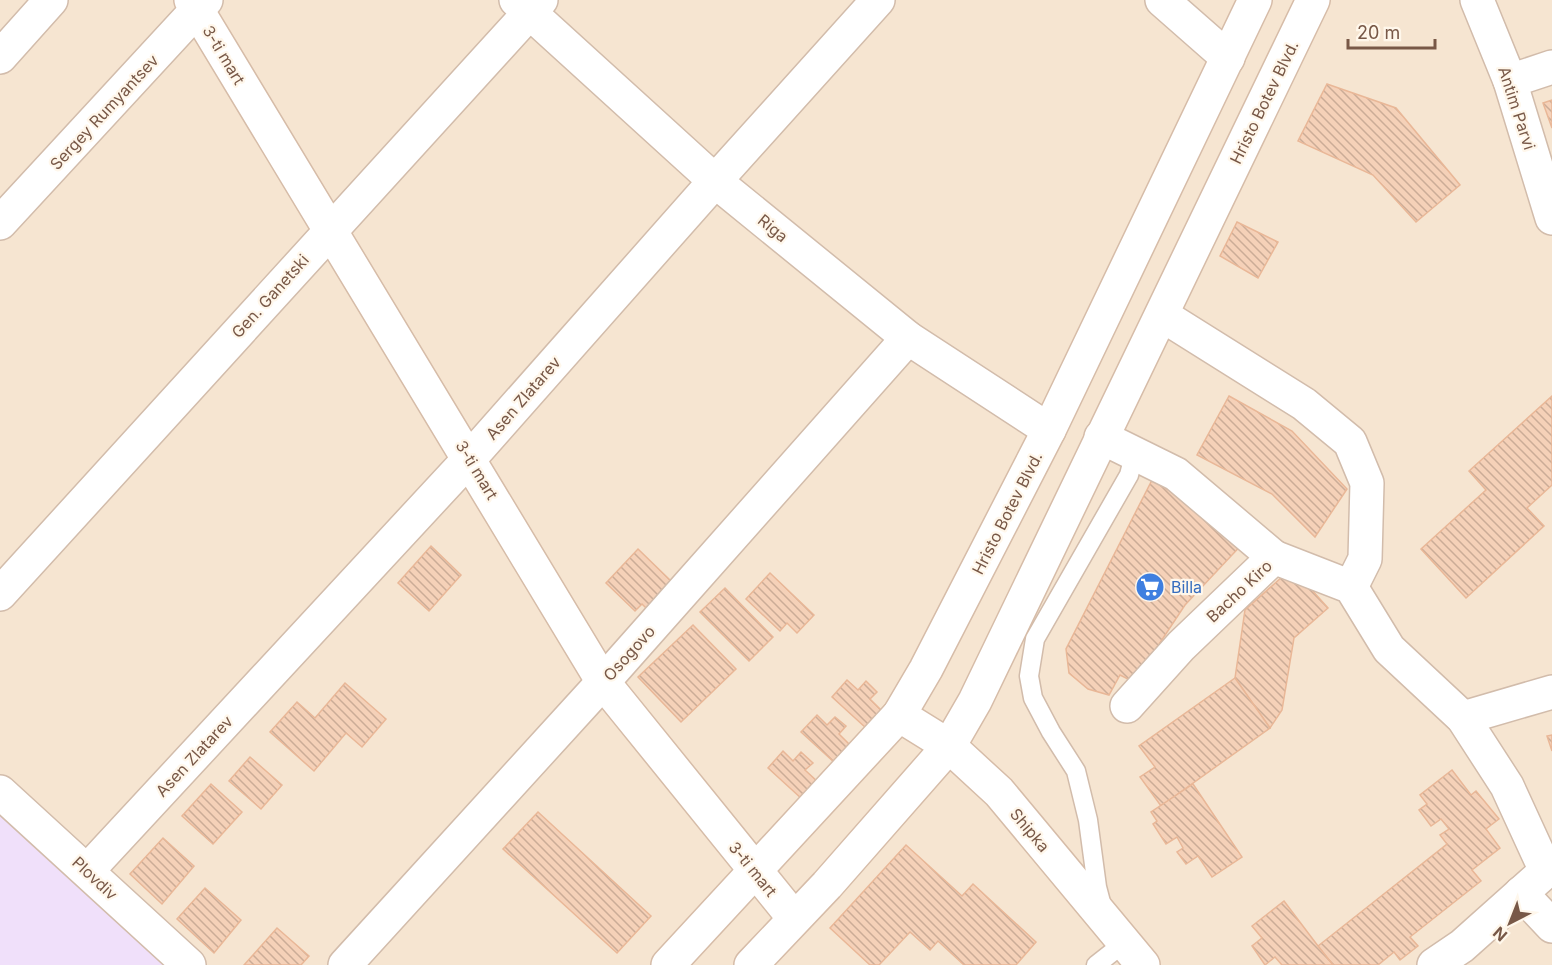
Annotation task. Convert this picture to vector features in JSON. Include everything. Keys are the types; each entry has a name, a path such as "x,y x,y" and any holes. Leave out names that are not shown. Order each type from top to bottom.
{"street":[{"path":"0,57 51,0"},
{"name":"Asen Zlatarev","path":"88,870 470,458 879,0"},
{"path":"1162,0 1227,58"},
{"name":"Hristo Botev Blvd.","path":"668,965 754,869 899,715 1049,430 1255,0"},
{"name":"Hristo Botev Blvd.","path":"751,965 827,885 949,746 975,701 1313,0"},
{"name":"Antim Parvi","path":"1476,0 1510,81 1552,218"},
{"name":"Sergey Rumyantsev","path":"0,223 198,4"},
{"name":"3-ti mart","path":"198,4 603,682 794,918"},
{"name":"Riga","path":"529,4 715,181 908,338 1049,430"},
{"name":"Gen. Ganetski","path":"0,594 331,229 529,4"},
{"path":"1510,81 1552,67"},
{"path":"1162,315 1304,404 1350,442 1367,483 1365,559 1351,587 1389,649 1463,718 1507,786 1546,871 1462,946 1434,965"},
{"name":"Osogovo","path":"345,965 603,682 908,338"},
{"path":"1101,436 1176,474 1274,557"},
{"name":"Bacho Kiro","path":"1127,706 1181,646 1274,557 1351,587"},
{"path":"1463,718 1552,692"},
{"name":"Shipka","path":"899,715 949,746 999,792 1125,943"},
{"name":"Plovdiv","path":"0,792 88,870 189,965"},
{"path":"1521,893 1552,926"}],"lane":[{"path":"1096,965 1125,943 1096,887 1088,820 1076,771 1033,698 1029,676 1035,639 1129,476 1136,452"}],"shaded area":[{"path":"0,0 1552,0 1552,965 0,965"},
{"path":"0,795 187,965 0,965"}],"building":[{"path":"1327,84 1396,108 1460,185 1416,222 1373,175 1298,141"},
{"path":"1552,100 1552,128 1543,103"},
{"path":"1237,222 1278,242 1258,278 1220,256"},
{"path":"1229,396 1292,431 1347,489 1315,537 1272,494 1197,455"},
{"path":"1552,396 1552,485 1527,508 1544,526 1466,598 1421,549 1486,490 1469,471"},
{"name":"Billa","path":"1152,480 1248,538 1185,605 1134,682 1120,675 1109,695 1088,689 1069,673 1066,649"},
{"path":"431,546 461,575 429,611 398,583"},
{"path":"638,549 671,581 646,608 642,604 635,611 606,583"},
{"path":"1292,568 1328,608 1294,638 1282,710 1270,728 1235,678 1245,610"},
{"path":"770,573 814,615 797,633 787,623 780,631 746,599"},
{"path":"725,588 773,637 749,661 700,612"},
{"path":"693,625 736,669 681,722 638,677"},
{"path":"1235,678 1270,728 1161,806 1140,777 1155,767 1139,746"},
{"path":"847,680 858,690 866,681 877,692 870,699 882,711 866,728 832,697"},
{"path":"345,683 386,719 362,747 346,733 314,771 270,732 297,702 315,718"},
{"path":"817,715 827,725 835,717 846,726 839,734 851,746 835,763 801,732"},
{"path":"1552,735 1552,751 1547,736"},
{"path":"783,751 793,761 801,752 813,763 805,770 818,782 802,799 768,768"},
{"path":"250,757 282,785 261,809 229,781"},
{"path":"1452,770 1471,795 1476,791 1499,819 1486,829 1500,848 1472,870 1481,881 1410,937 1418,946 1400,960 1394,952 1378,965 1333,965 1318,946 1447,844 1440,835 1449,829 1441,819 1431,826 1419,810 1427,804 1420,795"},
{"path":"211,784 242,812 213,844 182,816"},
{"path":"1193,784 1242,857 1212,877 1198,856 1186,864 1177,852 1183,848 1177,837 1166,844 1153,824 1157,821 1151,812"},
{"path":"538,812 651,916 617,953 503,849"},
{"path":"163,838 194,866 162,904 130,874"},
{"path":"906,845 962,896 973,884 1036,942 1016,965 964,965 938,941 930,950 910,932 879,965 870,965 830,928"},
{"path":"205,888 241,920 214,953 177,919"},
{"path":"1284,901 1333,965 1282,965 1275,957 1265,965 1252,946 1262,938 1252,926"},
{"path":"277,928 309,956 301,965 244,965"}],"place":[{"name":"Billa","path":"1150,587"}]}
